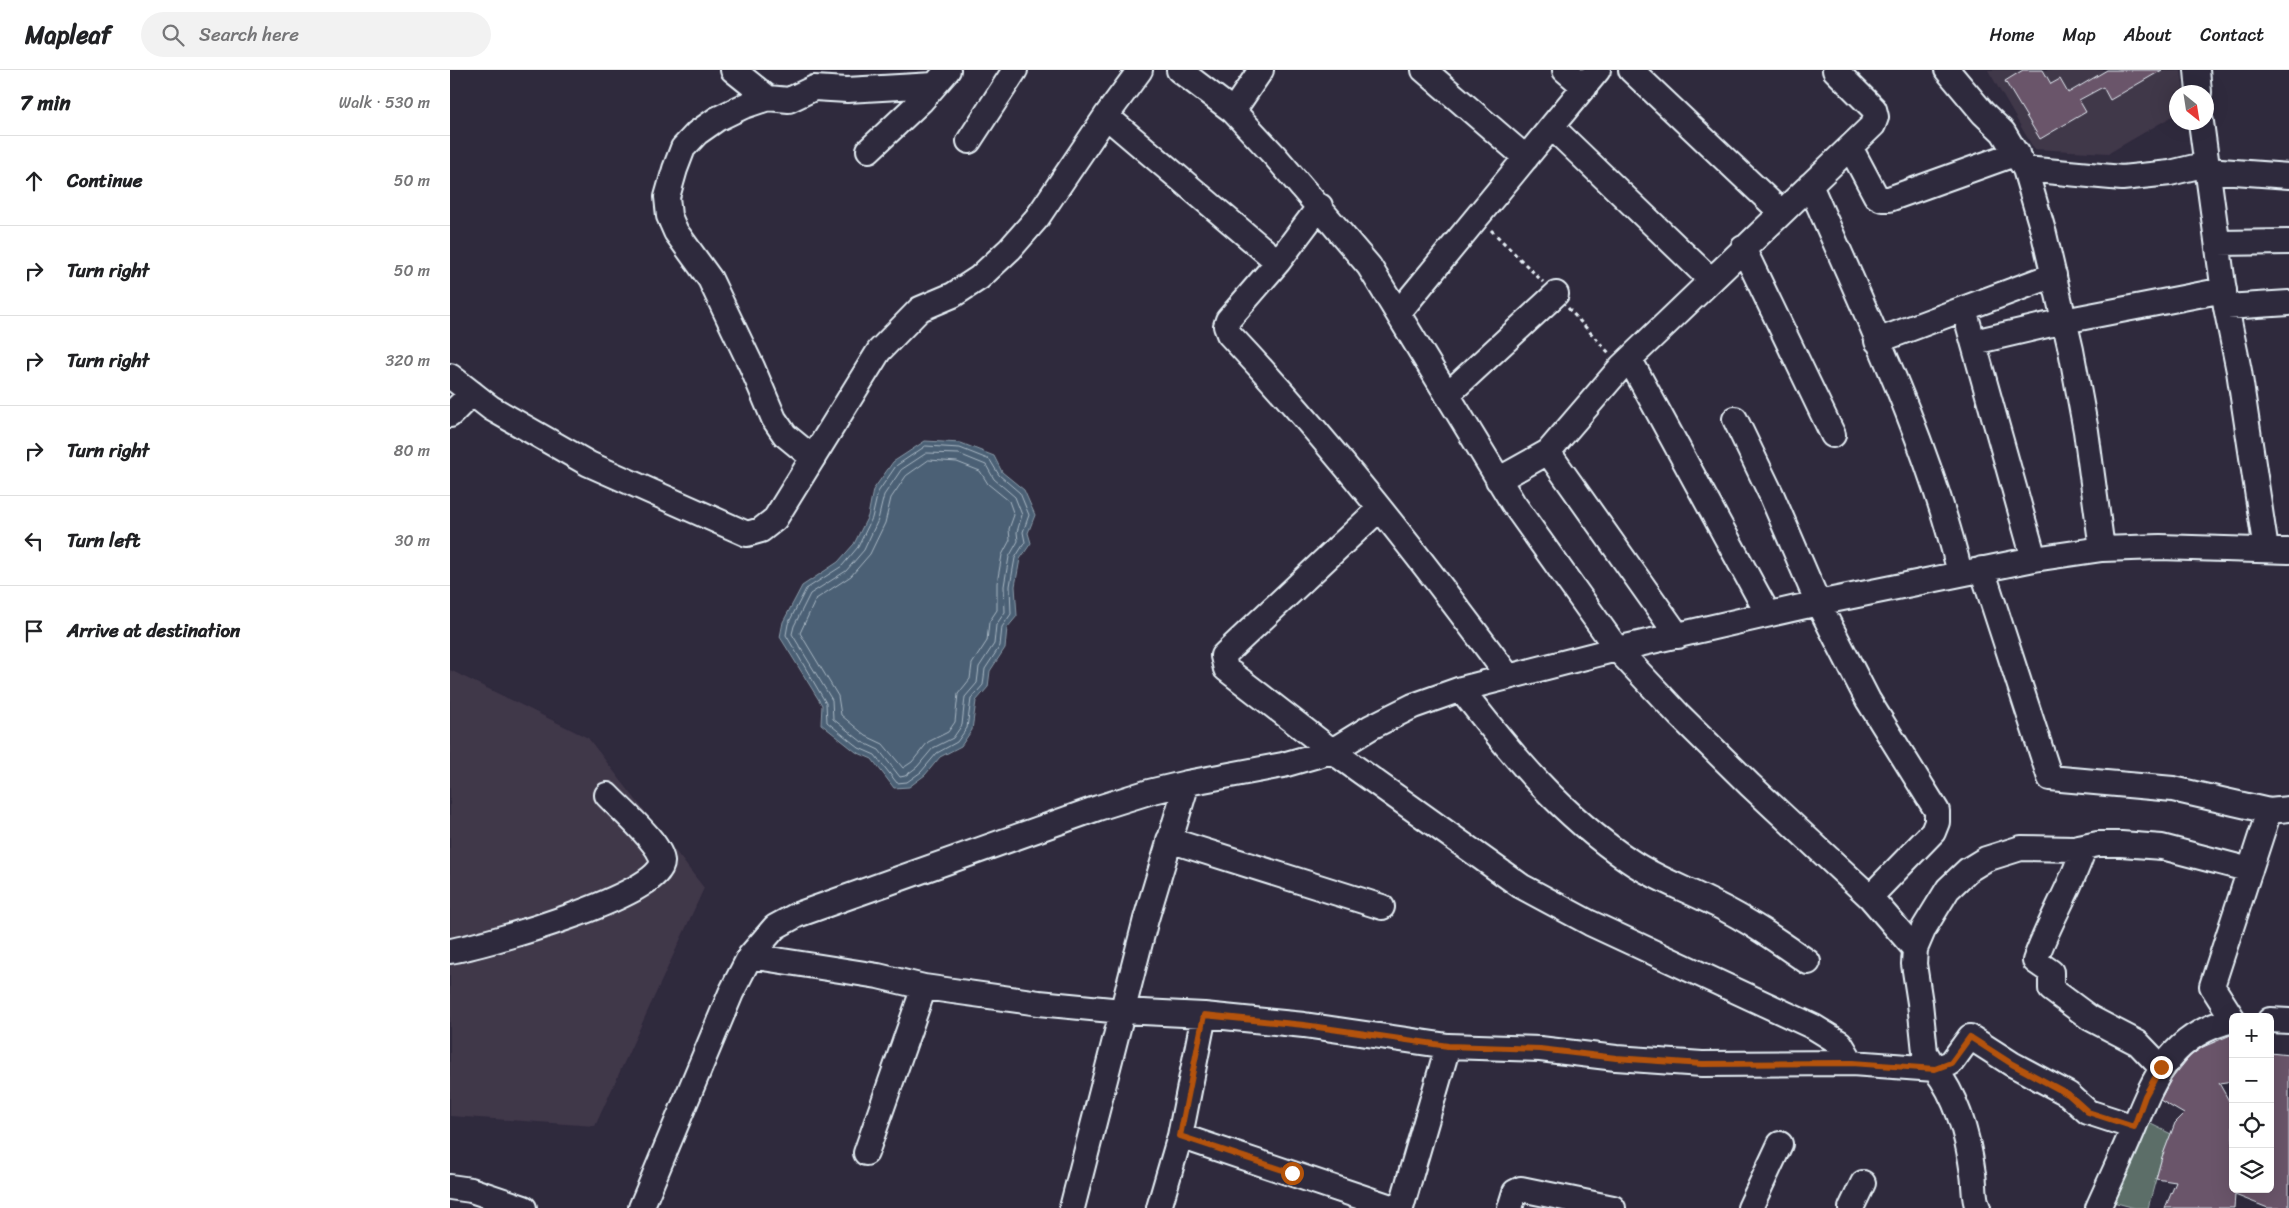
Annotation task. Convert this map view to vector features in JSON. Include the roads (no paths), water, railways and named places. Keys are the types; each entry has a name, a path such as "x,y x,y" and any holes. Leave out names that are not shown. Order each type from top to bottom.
{"street":[{"path":"733,70 768,98"},
{"path":"969,141 1015,70"},
{"path":"450,376 491,408 589,464 747,534 761,530 775,519 879,351 920,309 953,295 979,278 1010,249 1036,218 1140,70"},
{"path":"1179,70 1233,111 1320,206 1369,266 1399,312 1498,480 1617,649 1743,779 1870,897 1915,949"},
{"path":"1233,111 1260,70"},
{"path":"1424,70 1526,158"},
{"path":"1399,312 1592,78 1565,70"},
{"path":"1631,70 1781,212"},
{"path":"1498,480 1548,452 1621,367 1873,125 1876,117 1874,108 1835,70"},
{"path":"1947,70 1983,113 2003,132 2021,161 2054,275 2064,320 2086,431 2102,549"},
{"path":"2197,70 2198,85"},
{"path":"813,458 785,434 774,419 752,367 710,279 676,232 669,216 666,197 683,148 697,133 717,119 744,106 768,98 789,100 814,88 847,90 941,78"},
{"path":"869,150 941,78"},
{"path":"1106,116 1278,262"},
{"path":"1552,127 1711,280"},
{"path":"641,1208 731,993 750,956 776,927 797,915 1098,808 1187,783 1283,765 1332,751 1371,727 1413,706 1460,689 1617,649 1818,603 2034,559 2102,549 2160,547 2278,551 2225,299 2202,130"},
{"path":"1850,147 1876,196 1882,200 2021,161 2122,178 2145,177 2207,167 2289,176"},
{"path":"1810,185 1933,477 2050,778 2173,789 2279,810 2250,870 2212,986 2229,1013"},
{"path":"1320,206 1278,262 1228,320 1226,326 1229,334 1286,395 1427,567 1508,676"},
{"path":"2218,243 2289,242"},
{"path":"1743,248 1833,435"},
{"path":"1877,341 2054,275"},
{"path":"1447,395 1556,294"},
{"path":"1974,342 2064,320 2225,299 2289,304"},
{"path":"1964,309 2034,559"},
{"path":"1630,360 1768,614"},
{"path":"450,415 472,393"},
{"path":"1734,419 1771,494 1818,603 1868,700 1937,810 1937,822 1933,832 1870,897"},
{"path":"1548,452 1678,636"},
{"path":"1379,509 1223,656 1226,668 1332,751 1521,886 1590,923 1814,1027 1840,1043 1852,1063"},
{"path":"1460,689 1555,801 1590,833 1632,863 1662,880 1746,920 1808,962"},
{"path":"1072,1208 1146,919 1187,783"},
{"path":"450,951 478,946 612,901 652,879 660,872 662,864 656,846 607,795"},
{"path":"1169,840 1382,907"},
{"path":"1978,1208 1975,1200 1973,1174 1965,1134 1956,1103 1925,1052 1914,964 1915,949 1924,928 1955,880 1986,859 2021,848 2061,850 2098,844 2162,847 2250,870"},
{"path":"2084,847 2064,896 2043,936 2035,961 2051,972 2051,989 2090,1018 2138,1043 2161,1067"},
{"path":"750,956 878,976 924,987 1039,1003 1122,1011 1204,1015 1304,1025 1448,1046 1540,1049 1616,1058 1702,1064 1852,1063 1935,1069 1951,1063 1970,1037 2012,1064 2068,1094 2088,1112 2134,1127"},
{"path":"866,1152 924,987"},
{"path":"1159,1208 1180,1136 1204,1015"},
{"path":"2098,1208 2134,1127 2145,1096 2161,1067 2183,1043 2199,1031 2229,1020"},
{"path":"2274,1020 2289,1021"},
{"path":"1401,1208 1448,1046"},
{"path":"1180,1136 1394,1208"},
{"path":"1750,1208 1780,1144"},
{"path":"1851,1208 1863,1183"},
{"path":"450,1187 471,1190 524,1208"},
{"path":"1510,1208 1515,1192 1521,1190 1613,1208"}],"water":[{"path":"925,441 961,443 994,456 1002,472 1024,490 1035,515 1028,533 1031,543 1020,559 1015,586 1017,616 1007,628 1005,648 990,671 988,687 976,701 972,730 961,746 940,757 925,775 909,787 894,788 872,759 856,752 821,724 822,705 780,637 783,622 802,586 838,562 854,544 868,516 873,490 893,462"}]}
